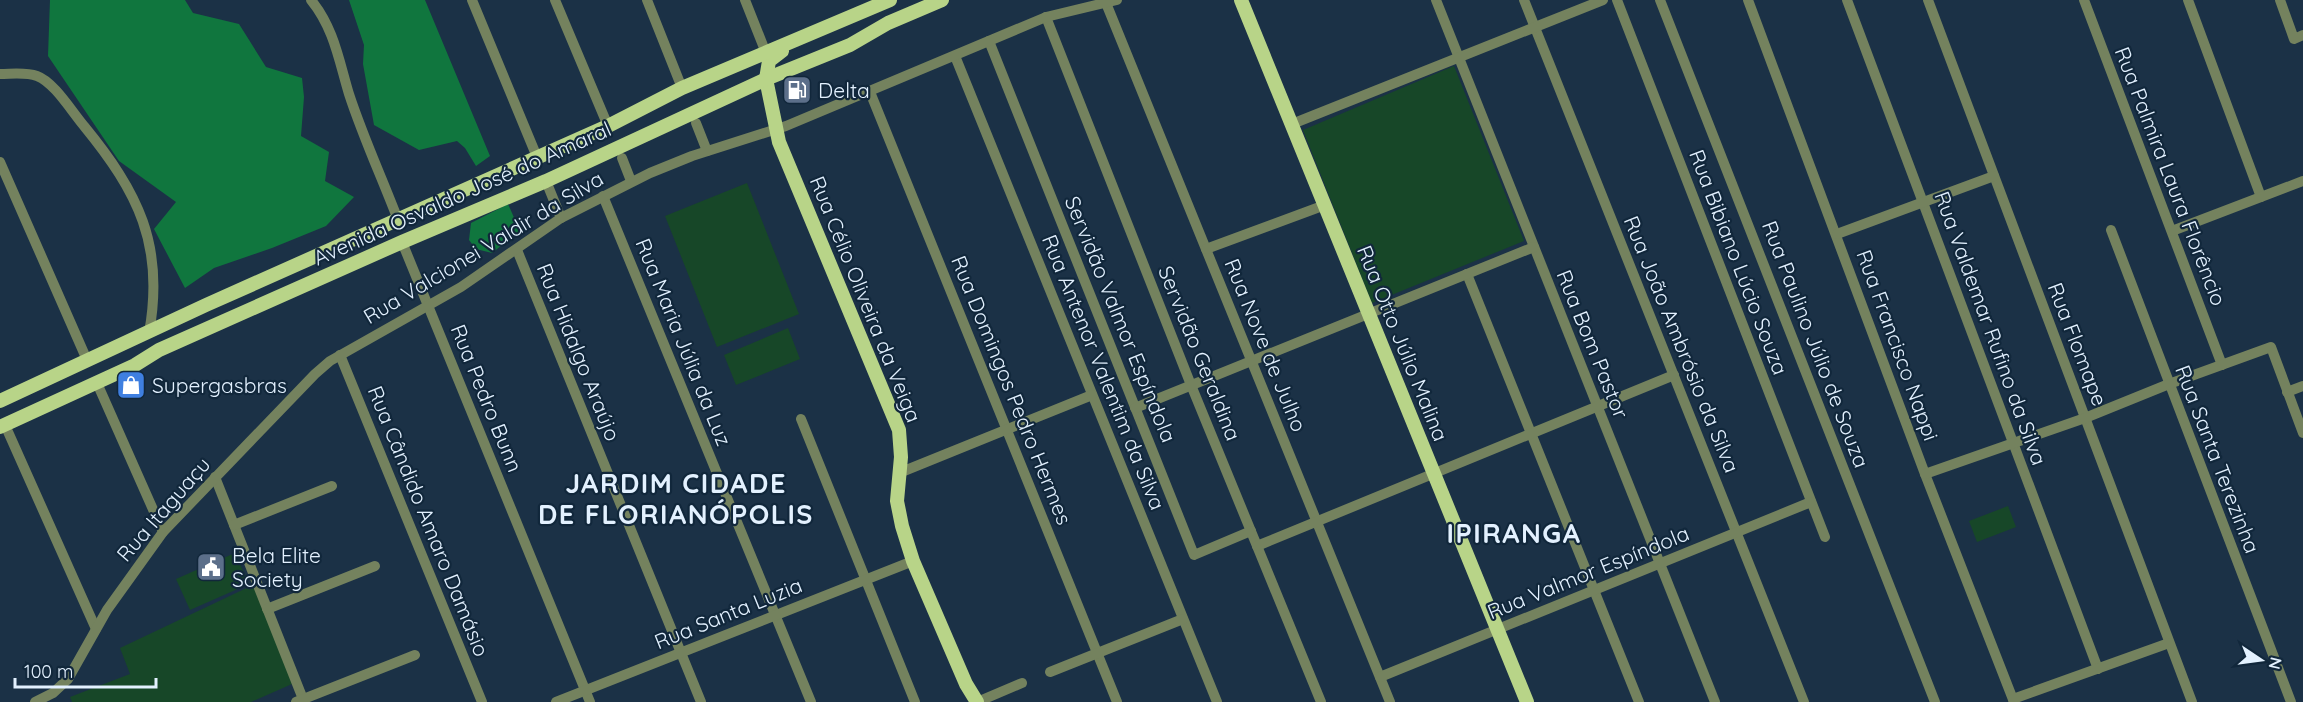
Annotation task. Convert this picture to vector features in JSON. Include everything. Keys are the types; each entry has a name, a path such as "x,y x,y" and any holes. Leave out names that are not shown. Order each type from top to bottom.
{"main road":[{"name":"Avenida Osvaldo José do Amaral","path":"0,401 206,305 608,126 682,88 890,0"},
{"path":"888,23 898,13 926,0"},
{"name":"Avenida Osvaldo José do Amaral","path":"3,426 135,365 159,350 546,181 766,79 850,45 888,23 942,0"},
{"name":"Rua Otto Júlio Malina","path":"1241,0 1527,702"},
{"path":"766,79 771,58 796,41"},
{"name":"Rua Célio Oliveira da Veiga","path":"766,79 776,129 898,430 902,448 898,508 914,561 966,684 977,702"},
{"path":"657,128 648,129 643,126 641,121 643,114 682,88"},
{"path":"159,350 178,336 212,321 216,314 206,305"},
{"path":"70,395 62,387 62,381 66,375 93,363 108,351"}],"street":[{"path":"311,0 325,20 338,48 350,94 398,220"},
{"path":"472,0 537,157"},
{"path":"555,0 608,126"},
{"path":"646,0 682,88"},
{"path":"745,0 766,53"},
{"name":"Rua Valcionei Valdir da Silva","path":"340,354 461,287 561,218 631,181 707,151 786,126 1046,17 1117,0"},
{"name":"Rua Bom Pastor","path":"1436,0 1715,702"},
{"name":"Rua João Ambrósio da Silva","path":"1524,0 1804,702"},
{"path":"1292,124 1603,0"},
{"name":"Rua Bibiano Lúcio Souza","path":"1617,0 1825,537"},
{"name":"Rua Paulino Júlio de Souza","path":"1660,0 1935,702"},
{"name":"Rua Francisco Nappi","path":"1748,0 1925,474 2014,701"},
{"name":"Rua Valdemar Rufino da Silva","path":"1847,0 2098,669"},
{"name":"Rua Flomape","path":"1928,0 2192,702"},
{"name":"Rua Palmira Laura Florêncio","path":"2084,0 2222,365"},
{"path":"2188,0 2261,197"},
{"path":"2280,0 2298,37"},
{"name":"Rua Nove de Julho","path":"1106,3 1390,702"},
{"name":"Servidão Geraldina","path":"1046,17 1191,385 1322,702"},
{"name":"Servidão Valmor Espíndola","path":"989,41 1194,555 1251,531"},
{"name":"Rua Antenor Valentim da Silva","path":"955,56 1217,702"},
{"path":"0,74 28,74 44,80 108,157 125,182 141,213 151,249 154,289 149,333"},
{"name":"Rua Domingos Pedro Hermes","path":"870,92 1117,702"},
{"path":"696,123 707,151"},
{"path":"622,158 631,181"},
{"path":"0,162 87,360"},
{"path":"1837,234 1994,176"},
{"path":"546,181 561,218"},
{"path":"2172,231 2303,181"},
{"name":"Rua Maria Júlia da Luz","path":"603,196 811,702"},
{"path":"1206,249 1325,206"},
{"name":"Rua Santa Terezinha","path":"2111,230 2291,702"},
{"name":"Rua Pedro Bunn","path":"402,242 590,702"},
{"path":"1136,408 1534,247"},
{"name":"Rua Hidalgo Araújo","path":"517,250 701,702"},
{"path":"1467,274 1639,702"},
{"path":"1925,474 2085,418 2169,384 2271,347 2303,433"},
{"name":"Rua Itaguaçu","path":"35,702 53,693 68,679 119,591 163,532 315,374 340,354"},
{"name":"Rua Cândido Amaro Damásio","path":"340,354 482,702"},
{"path":"1257,546 1674,375"},
{"path":"97,383 163,532"},
{"path":"2287,392 2303,386"},
{"path":"899,472 1092,395"},
{"path":"801,418 915,702"},
{"path":"3,426 96,629"},
{"path":"214,477 267,609 299,701 415,655"},
{"path":"234,525 332,486"},
{"name":"Rua Valmor Espíndola","path":"1380,677 1811,502"},
{"name":"Rua Santa Luzia","path":"556,702 914,561"},
{"path":"267,609 375,566"},
{"path":"1050,672 1183,618"},
{"path":"2014,701 2169,643"},
{"path":"977,702 1022,683"}],"green space":[{"path":"50,0 185,0 193,13 239,24 266,67 302,78 304,97 301,136 329,152 325,181 354,197 326,226 214,268 185,288 154,229 176,202 119,161 48,56"},
{"path":"349,0 425,0 490,156 476,166 465,148 457,141 419,150 374,125 363,64 364,45"},
{"path":"1454,66 1524,241 1372,303 1303,130"},
{"path":"747,183 799,314 717,347 665,216"},
{"path":"508,204 520,231 492,253 476,249 469,240 471,223"},
{"path":"788,328 800,359 736,385 724,355"},
{"path":"2008,506 2016,527 1977,542 1969,521"},
{"path":"235,553 249,584 190,610 176,579"},
{"path":"255,584 292,684 251,702 72,702 70,697 130,674 120,648"}],"place":[{"name":"Delta","path":"797,90"},
{"name":"Supergasbras","path":"131,385"},
{"name":"Bela Elite Society","path":"211,567"}],"district":[{"name":"JARDIM CIDADE DE FLORIANÓPOLIS","path":"676,498"},
{"name":"IPIRANGA","path":"1514,533"}]}
